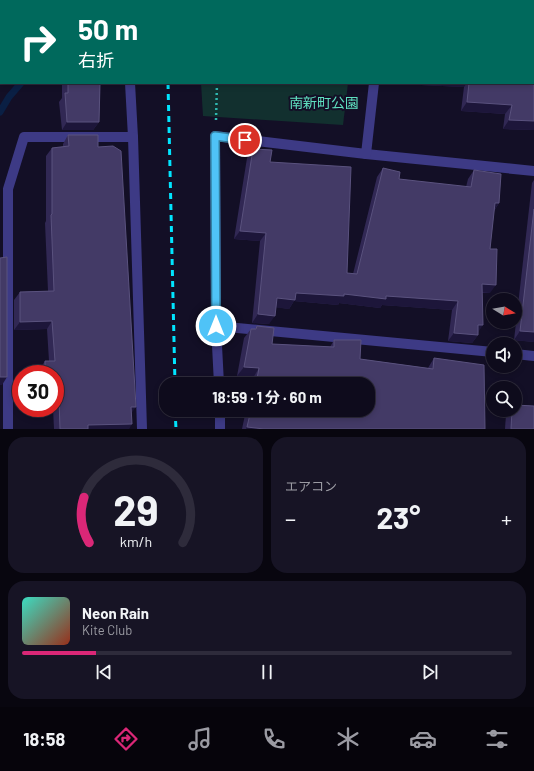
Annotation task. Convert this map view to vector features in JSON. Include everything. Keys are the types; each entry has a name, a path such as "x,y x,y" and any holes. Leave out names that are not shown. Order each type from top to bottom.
{"street":[{"path":"130,84 142,429"},
{"path":"366,154 374,84"},
{"path":"218,377 215,136 366,154 534,171"},
{"path":"8,429 8,189 24,137 133,137"},
{"path":"216,326 486,351"},
{"path":"522,355 534,356"},
{"path":"220,417 220,429"}],"path":[{"path":"215,136 218,84"}],"green space":[{"name":"南新町公園","path":"201,84 348,84 343,125 203,116"}],"building":[{"path":"68,84 100,84 99,122 67,122 65,93 68,93"},
{"path":"469,84 534,84 534,121 509,120 512,105 467,102"},
{"path":"68,135 98,135 98,147 113,146 121,151 136,407 131,407 132,424 88,425 88,429 60,429 60,417 64,417 64,365 45,365 45,361 55,361 52,321 20,322 20,292 54,291 51,215 52,148 69,146"},
{"path":"253,149 272,150 270,162 351,167 347,273 357,274 383,168 400,172 399,179 471,187 474,170 501,174 499,203 495,203 490,249 497,249 496,285 482,284 483,325 478,325 478,335 454,333 458,301 386,296 386,299 344,294 344,296 296,293 295,300 277,298 275,316 258,314 266,233 240,231"},
{"path":"534,209 534,332 520,331 520,329 522,329 522,314"},
{"path":"7,257 7,377 0,377 0,258"},
{"path":"257,326 274,328 272,344 334,347 334,340 361,340 360,359 433,369 434,358 484,365 485,429 264,429 247,427 249,417 375,417 375,377 257,377 259,368 244,367 251,329 256,329"},
{"path":"522,405 534,406 534,429 511,429 512,417 522,417"}],"waterway":[{"path":"0,112 9,97 20,84"}],"railway":[{"path":"168,84 175,377"},
{"path":"175,417 176,429"}],"route":[{"path":"216,326 215,136 245,140"}]}
